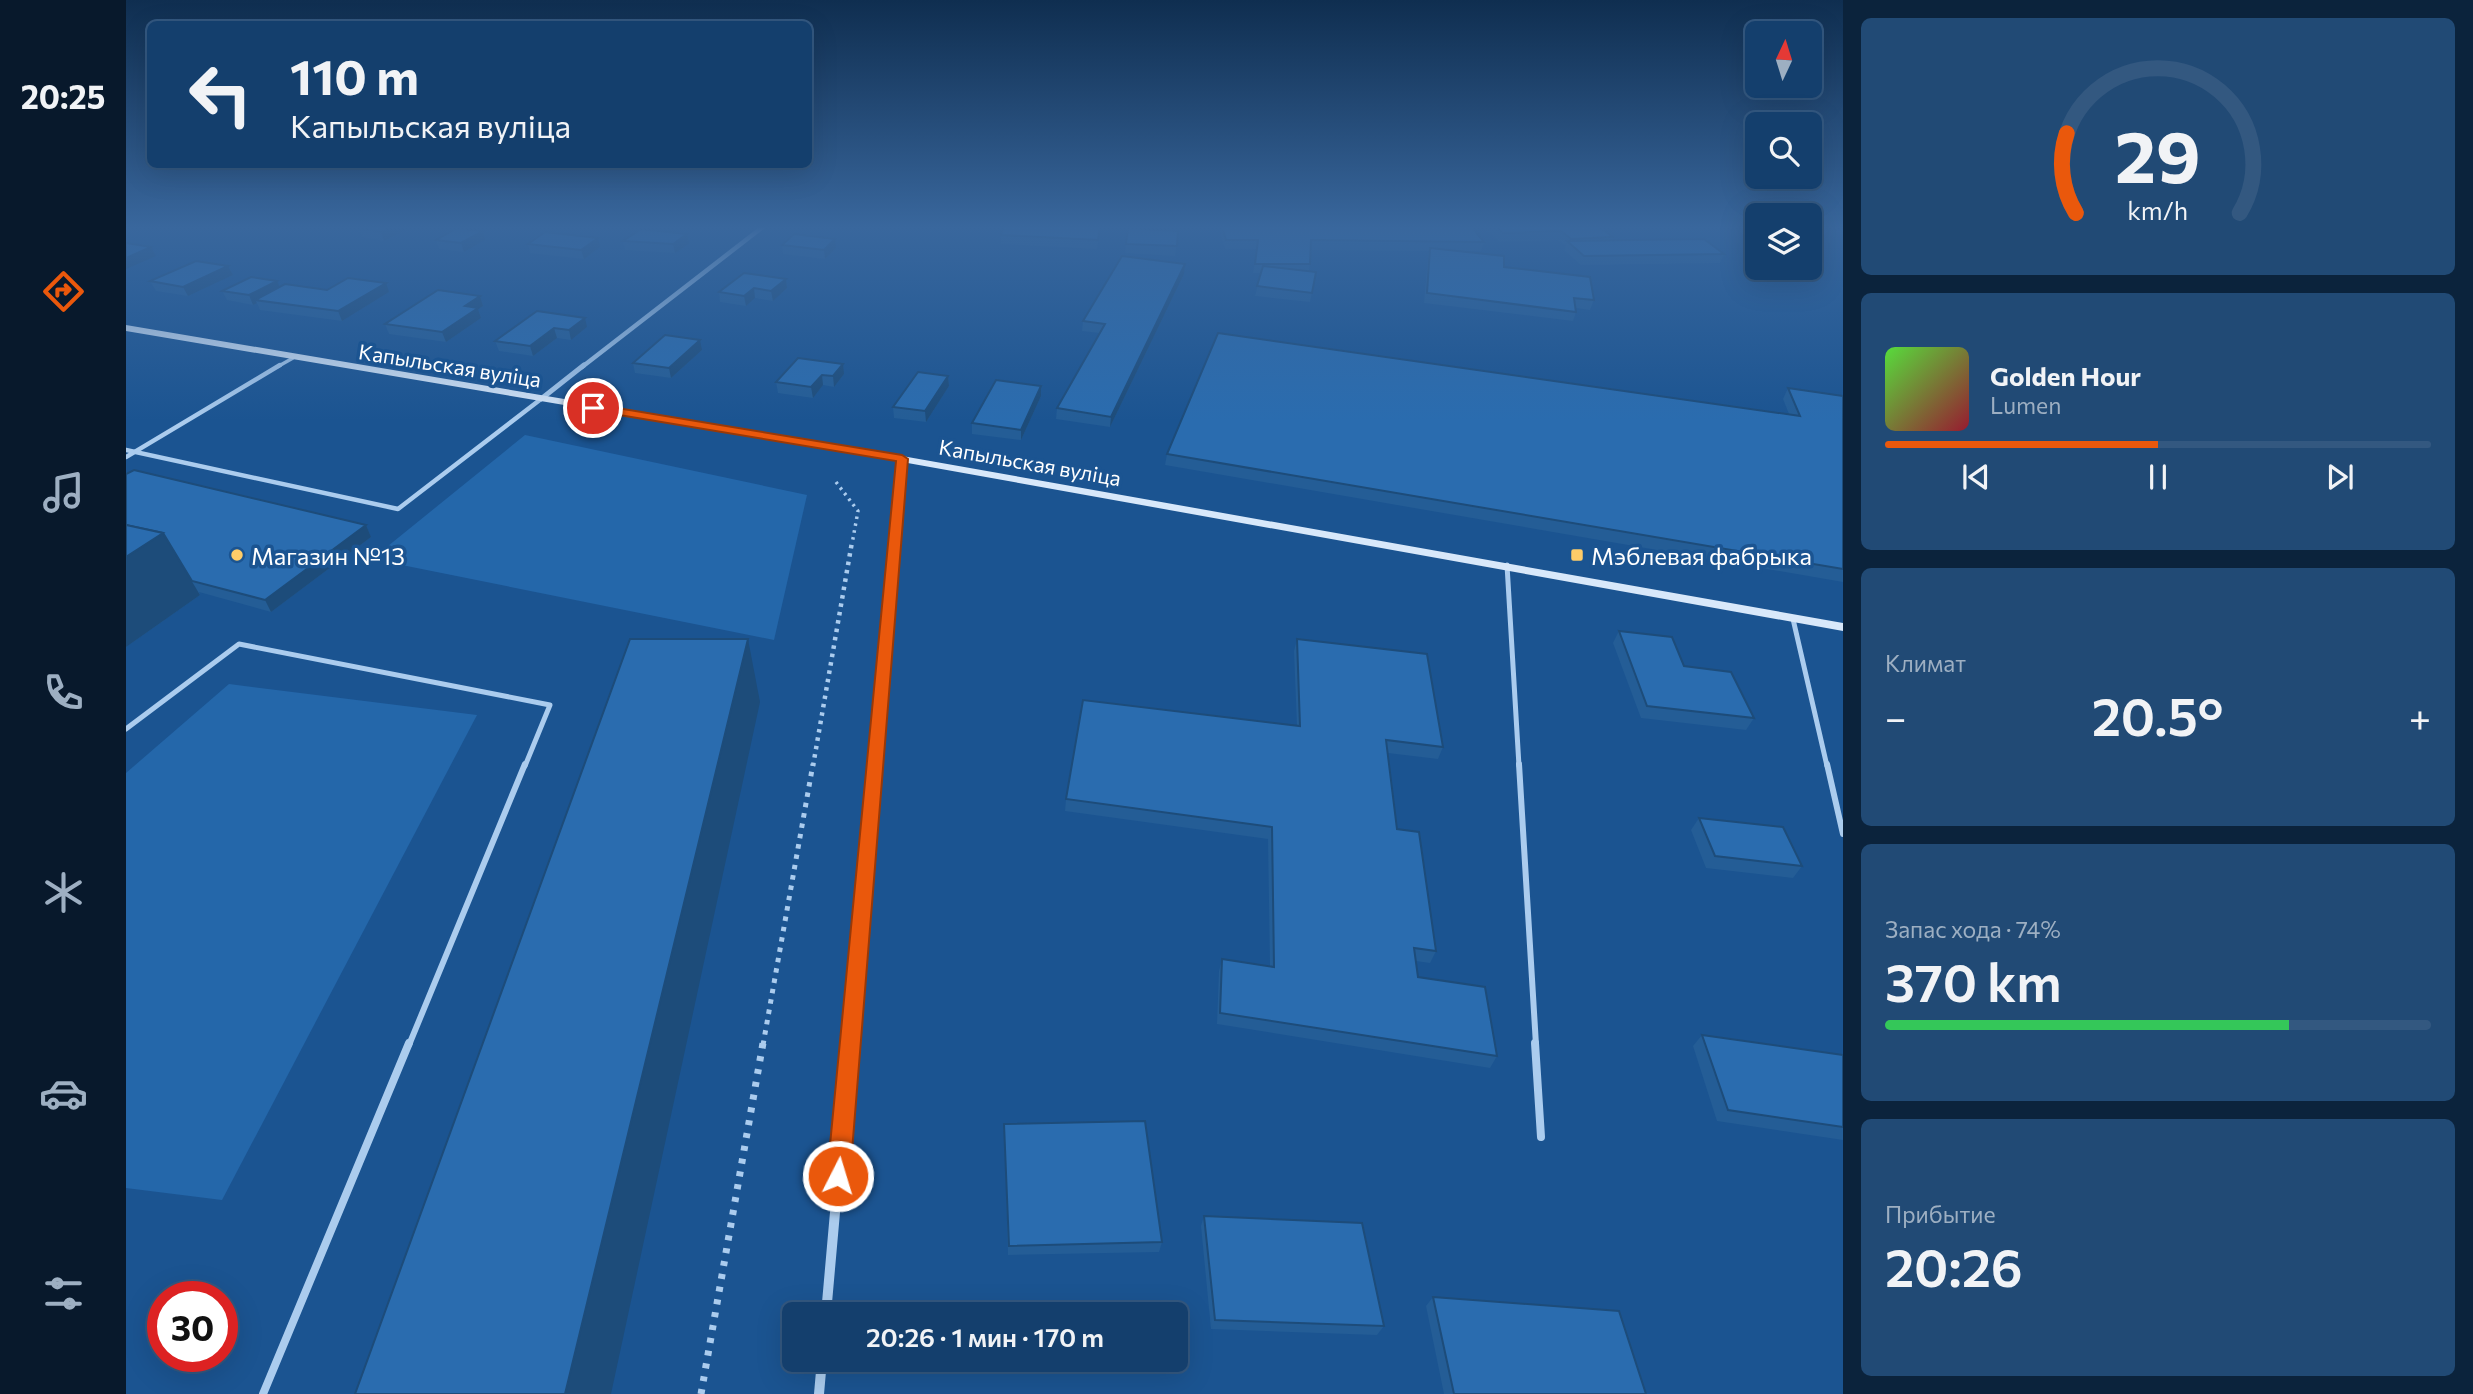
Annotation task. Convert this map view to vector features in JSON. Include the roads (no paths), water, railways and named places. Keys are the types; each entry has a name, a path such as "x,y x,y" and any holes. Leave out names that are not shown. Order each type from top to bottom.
{"main road":[{"name":"Капыльская вуліца","path":"126,328 902,459 1507,565 1843,628"}],"street":[{"path":"541,399 680,291"},
{"path":"827,1302 902,459"},
{"path":"819,1394 821,1372"}],"lane":[{"path":"126,457 293,358"},
{"path":"126,450 398,509 541,399"},
{"path":"1507,565 1541,1137"},
{"path":"1793,619 1843,834"},
{"path":"126,729 239,644 550,705 263,1394"}],"place":[{"name":"Магазин №13","path":"237,555"},
{"name":"Мэблевая фабрыка","path":"1577,555"}]}
